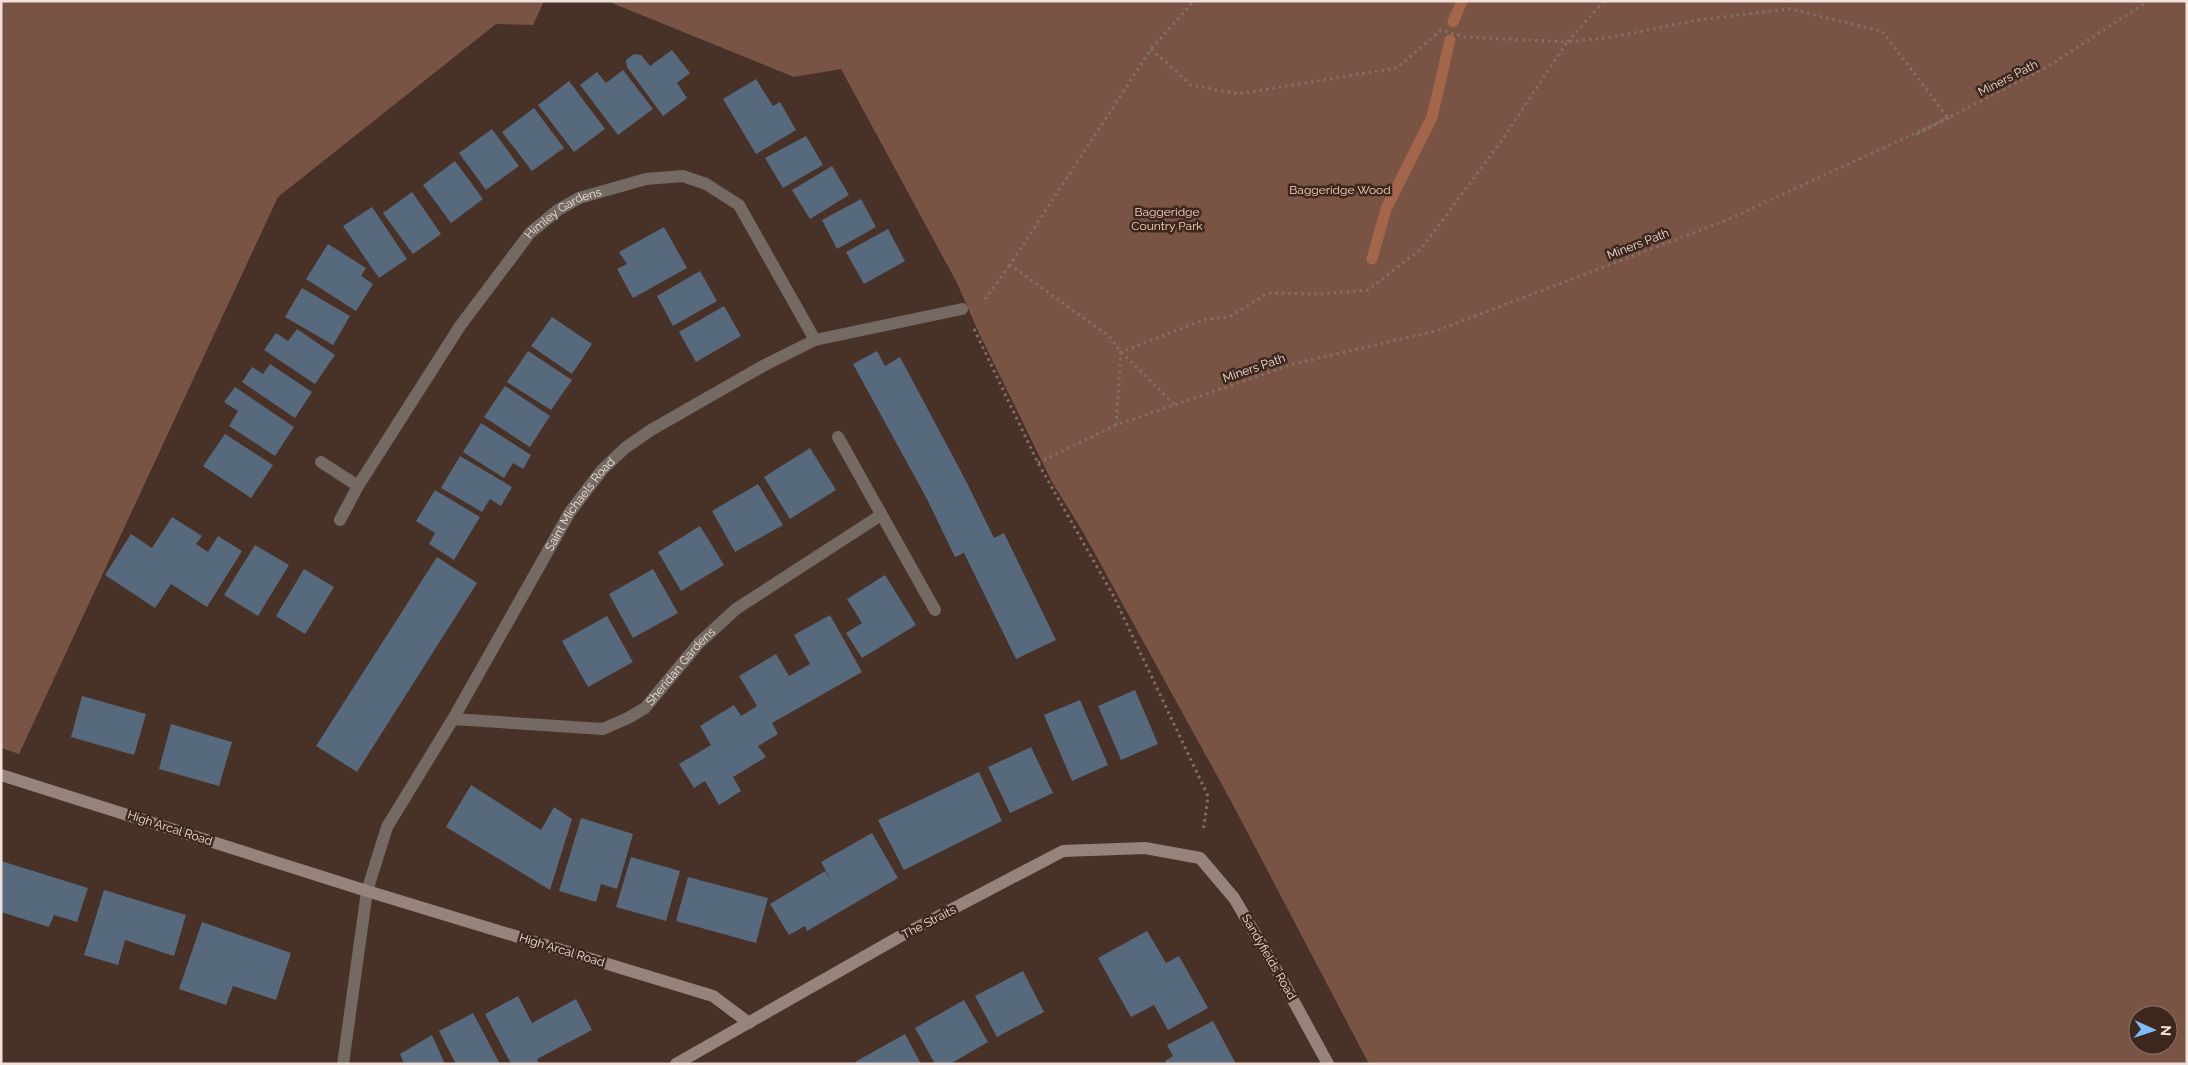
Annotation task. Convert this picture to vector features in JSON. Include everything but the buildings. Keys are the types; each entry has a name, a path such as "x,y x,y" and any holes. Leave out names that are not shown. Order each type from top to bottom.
{"street":[{"name":"Himley Gardens","path":"340,520 358,486 460,326 530,233 558,210 579,198 655,178 682,176 706,184 739,205 815,340"},
{"name":"Saint Michaels Road","path":"367,890 388,827 453,719 570,512 602,470 625,448 651,430 763,366 815,340 966,314"},
{"path":"838,437 935,610"},
{"path":"321,462 358,486"},
{"name":"Sheridan Gardens","path":"453,719 603,729 628,718 645,708 699,643 736,609 881,515"},
{"name":"High Arcal Road","path":"1,775 713,996 749,1023"},
{"name":"The Straits","path":"676,1064 899,937 1063,851 1145,848 1200,858"},
{"name":"Sandyfields Road","path":"1200,858 1234,898 1282,978 1328,1064"},
{"path":"343,1064 367,890"}],"path":[{"path":"1194,1 1151,49 1010,265 966,314 1038,463 1113,595 1208,796 1200,858"},
{"path":"1121,352 1206,319 1229,317 1268,293 1319,294 1368,290 1420,249 1502,140 1567,42 1604,1"},
{"name":"Miners Path","path":"1948,118 1915,135 2048,67 2148,1"},
{"path":"1151,49 1191,85 1238,94 1397,68 1441,30 1465,37 1567,42 1613,37 1697,20 1790,9 1882,32 1948,118"},
{"name":"Miners Path","path":"1038,463 1116,425 1293,364 1436,331 1726,220 1948,118"},
{"path":"1010,265 1109,336 1121,352 1174,404"},
{"path":"1116,425 1121,352"}],"green space":[{"path":"1,1 544,1 533,25 496,24 278,197 19,754 1,748"},
{"path":"607,1 2187,1 2187,1064 1369,1064 1232,803 1083,532 1052,482 978,331 957,283 841,69 794,77"}],"waterway":[{"path":"1453,22 1462,1"},
{"path":"1372,259 1386,209 1432,117 1450,40"}],"park label":[{"name":"Baggeridge Wood","path":"1340,190"},
{"name":"Baggeridge Country Park","path":"1167,219"}]}
